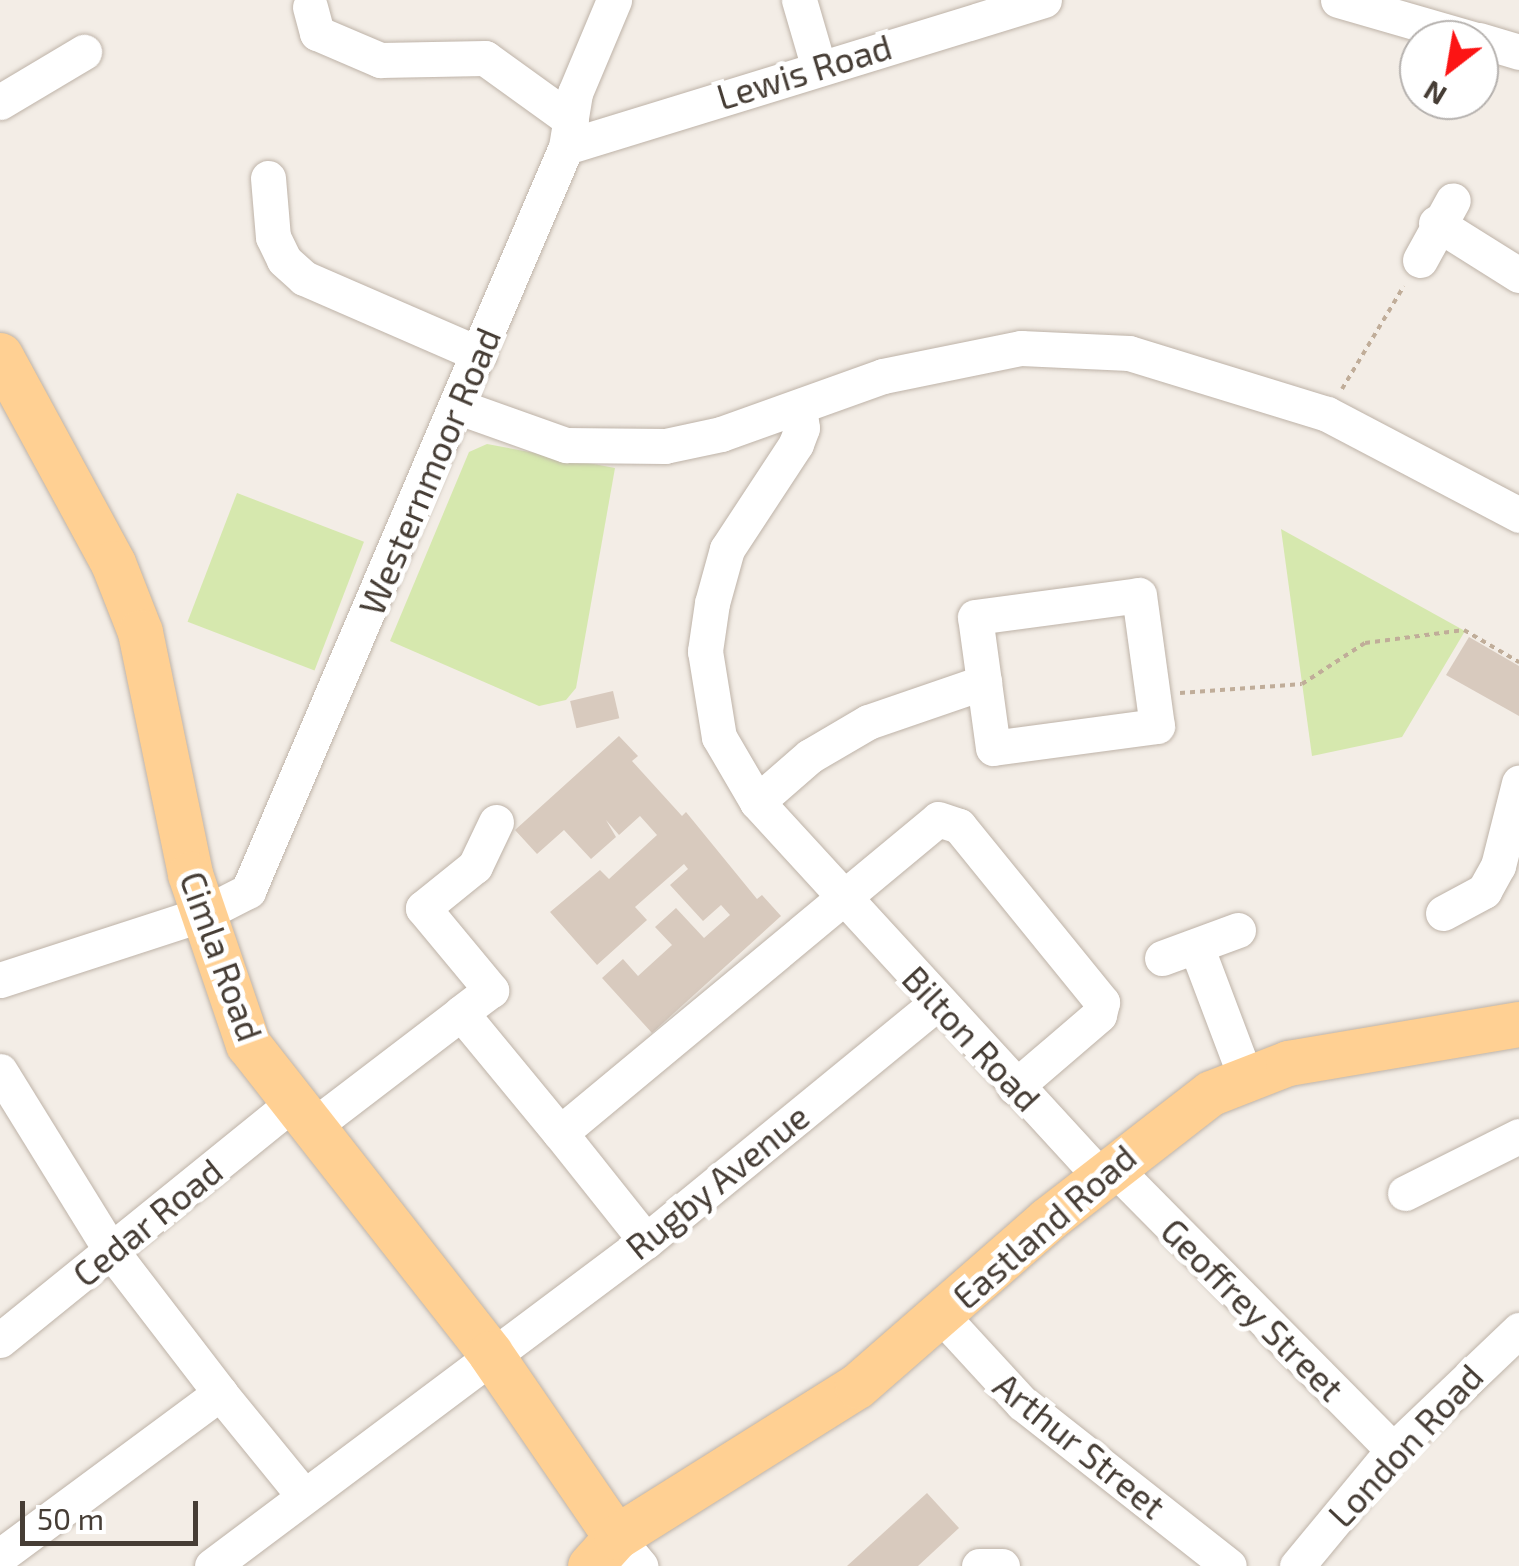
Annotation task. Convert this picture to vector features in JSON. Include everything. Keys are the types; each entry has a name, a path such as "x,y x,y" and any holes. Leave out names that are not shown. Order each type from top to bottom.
{"main road":[{"name":"Cimla Road","path":"0,355 113,563 140,632 204,914 248,1044 490,1353 616,1556"},
{"name":"Eastland Road","path":"616,1556 856,1386 1172,1117 1245,1076 1519,1024"}],"street":[{"name":"Westernmoor Road","path":"0,980 204,914 248,891 459,407 568,133 575,93 614,0"},
{"path":"799,0 818,65"},
{"name":"Lewis Road","path":"568,133 1044,0"},
{"path":"1338,0 1408,20"},
{"path":"310,7 317,33 380,60 485,58 568,133"},
{"path":"0,102 84,52"},
{"path":"268,178 273,237 284,260 304,278 480,354"},
{"path":"1420,260 1444,212 1519,275"},
{"path":"459,407 566,444 609,450 722,434 884,376 1021,348 1129,354 1327,414 1519,515"},
{"name":"Bilton Road","path":"798,407 802,428 796,444 727,549 705,651 719,737 757,802 1015,1087 1107,1172"},
{"path":"1139,595 1158,726 994,748 984,682 975,617 1139,595"},
{"path":"757,802 810,756 868,722 984,682"},
{"path":"1443,913 1462,908 1491,878 1510,834 1517,794"},
{"path":"560,1133 938,819 958,826 1103,1007 1015,1087"},
{"name":"Cedar Road","path":"0,1340 112,1252 303,1115 492,990 423,908 475,866 496,822"},
{"path":"1162,958 1238,930"},
{"path":"1196,946 1245,1076"},
{"name":"Rugby Avenue","path":"212,1566 490,1353 646,1241 938,1002"},
{"path":"461,1013 646,1241"},
{"path":"0,1071 112,1252 304,1496"},
{"path":"1404,1193 1519,1136"},
{"name":"Geoffrey Street","path":"1107,1172 1393,1450"},
{"name":"Arthur Street","path":"941,1315 1022,1404 1229,1566"},
{"name":"London Road","path":"1296,1566 1393,1450 1519,1330"},
{"path":"0,1556 220,1393"},
{"path":"979,1566 1002,1566"}],"path":[{"path":"1346,383 1420,260"},
{"path":"1153,695 1302,684 1365,644 1464,630 1519,662"}],"green space":[{"path":"487,444 615,468 576,688 566,700 539,706 390,641 469,452"},
{"path":"237,493 364,542 315,671 188,622"},
{"path":"1281,529 1465,631 1402,737 1312,756"}],"building":[{"path":"1469,637 1519,666 1519,716 1446,675"},
{"path":"613,691 619,718 576,728 570,701"},
{"path":"619,736 638,756 632,761 682,816 686,812 757,899 762,895 781,916 652,1033 602,978 623,959 638,976 672,945 655,927 676,908 704,938 730,915 721,905 703,921 670,885 688,869 684,864 635,907 647,920 597,965 550,912 600,870 609,879 657,835 640,816 619,835 606,820 616,837 591,859 564,830 537,854 515,830"},
{"path":"927,1493 959,1528 918,1566 847,1566"}]}
